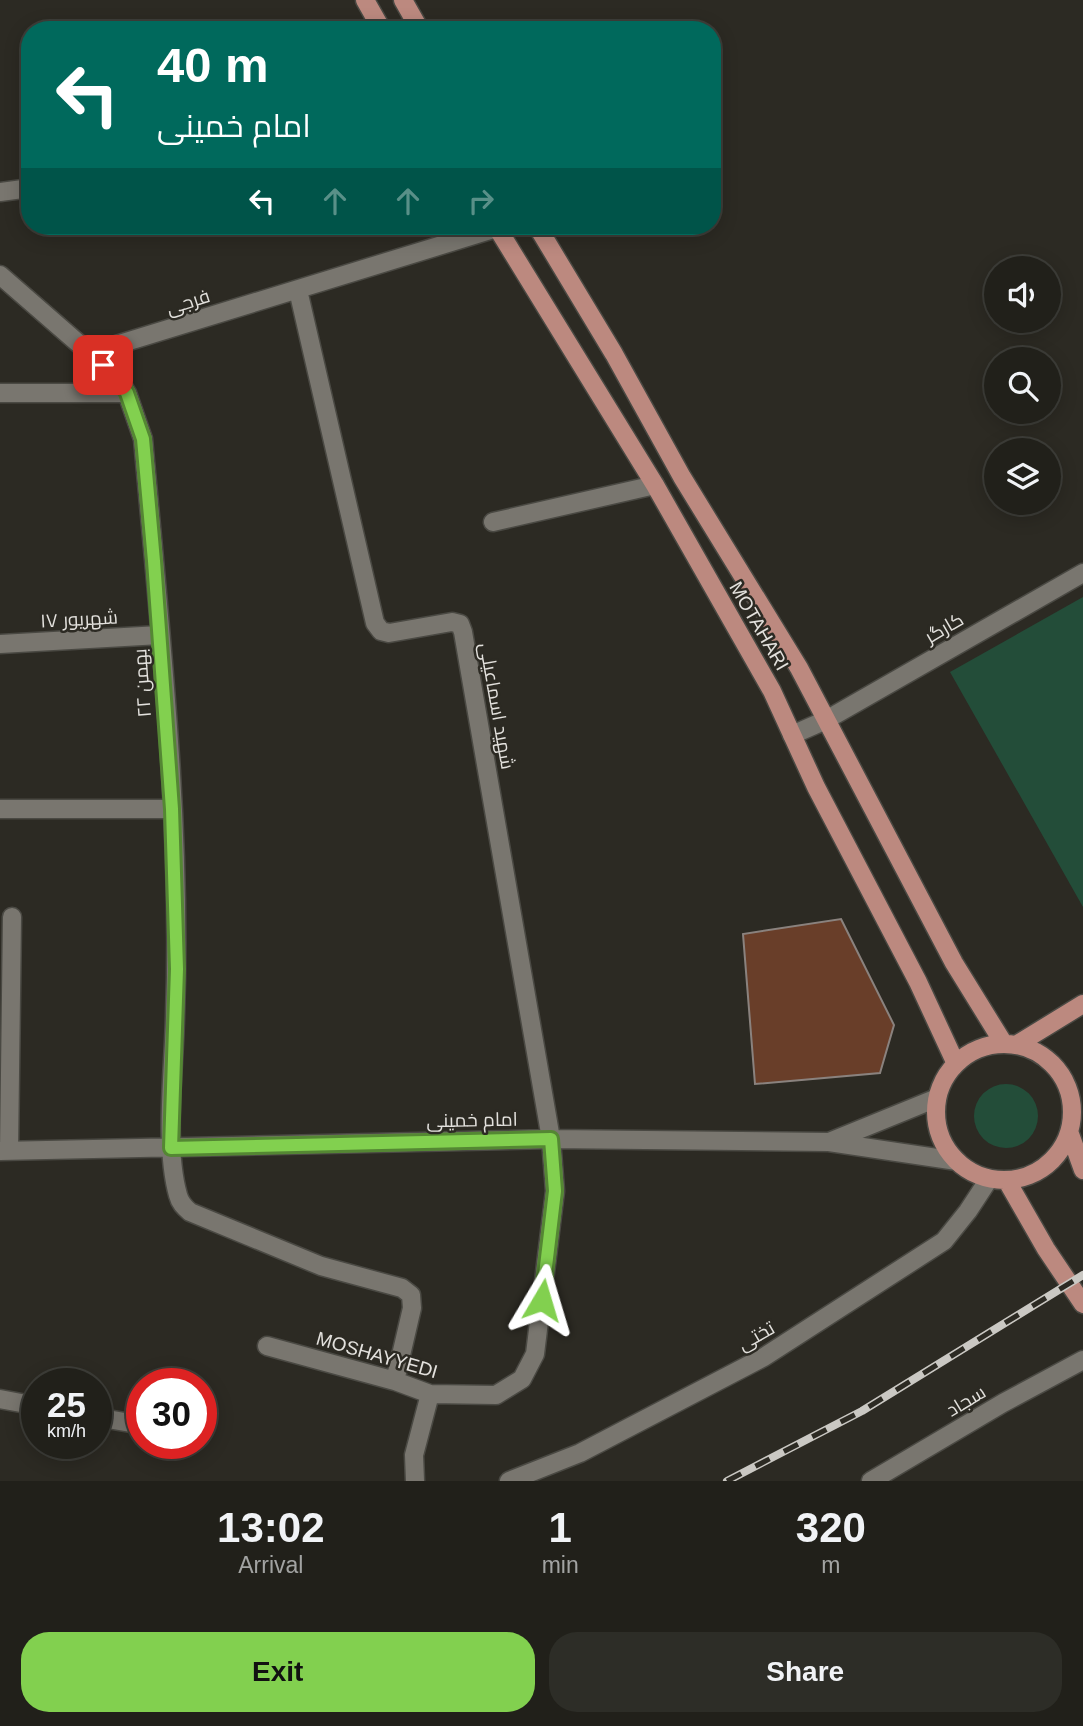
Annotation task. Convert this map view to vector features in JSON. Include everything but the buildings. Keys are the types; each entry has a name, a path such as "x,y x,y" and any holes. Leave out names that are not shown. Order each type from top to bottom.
{"main road":[{"path":"365,0 377,21"},
{"path":"403,0 415,21"},
{"name":"MOTAHARI","path":"502,235 655,485 772,691 816,787 918,982 956,1064"},
{"name":"MOTAHARI","path":"542,235 614,354 682,478 799,668 954,963 1010,1045"},
{"path":"1010,1045 1083,1004"},
{"path":"1075,1124 1060,1152 1046,1167 1028,1177 998,1180 971,1172 946,1148 939,1132 937,1098 944,1080 956,1064 970,1053 986,1046 1010,1045 1036,1052 1053,1064 1065,1082 1072,1102 1083,1170"},
{"path":"998,1180 1083,1304"}],"street":[{"path":"0,192 21,189"},
{"name":"فرجی","path":"90,353 472,235"},
{"name":"۲۲ بهمن","path":"0,275 117,377 127,393 143,439 172,809 177,969 171,1148 178,1196 182,1206 190,1212 321,1266 402,1288 411,1295 412,1308 395,1381"},
{"name":"شهید اسماعیلی","path":"298,290 375,623 381,631 389,633 452,622 460,624 463,632 551,1139"},
{"path":"0,393 127,393"},
{"path":"493,522 655,485"},
{"name":"کارگر","path":"792,735 826,720 1083,573"},
{"name":"۱۷ شهریور","path":"0,644 160,635"},
{"path":"0,809 172,809"},
{"path":"4,1151 12,917"},
{"name":"امام خمینی","path":"4,1151 551,1139 829,1142 937,1098"},
{"name":"MOSHAYYEDI","path":"267,1346 395,1381 430,1394 496,1395 522,1379 536,1354 555,1191 551,1139"},
{"path":"829,1142 957,1161"},
{"name":"تختی","path":"509,1481 580,1453 764,1357 944,1241 998,1180"},
{"name":"سجاد","path":"874,1480 1003,1403 1083,1360"},
{"path":"415,1481 414,1455 430,1394"},
{"path":"0,1399 21,1403"}],"green space":[{"path":"1083,597 1083,907 950,672"},
{"path":"1006,1084 1024,1090 1032,1098 1038,1116 1032,1134 1024,1142 1006,1148 988,1142 980,1134 974,1116 980,1098 988,1090"}],"railway":[{"path":"727,1481 862,1411 1083,1275"}],"route":[{"path":"103,365 117,377 127,393 143,439 154,561 172,809 177,969 171,1148 551,1139 555,1191 542,1300"}]}
